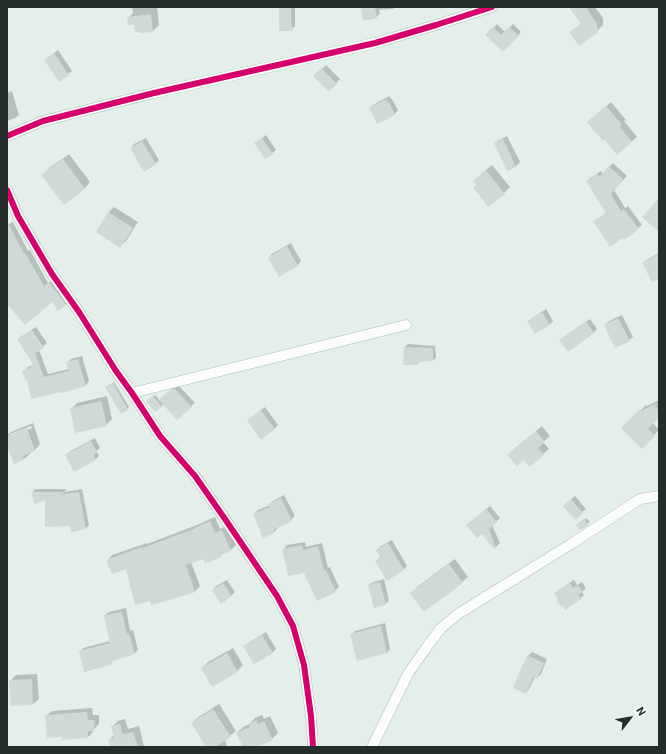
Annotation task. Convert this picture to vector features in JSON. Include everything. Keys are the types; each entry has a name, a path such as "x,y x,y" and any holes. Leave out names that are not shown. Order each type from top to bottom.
{"street":[{"path":"7,136 43,121 154,93 375,43 492,7"},
{"path":"7,190 18,216 52,274 80,312 116,371 132,392 160,436 195,476 277,596 293,626 304,665 311,716 313,747"},
{"path":"132,392 406,324"},
{"path":"372,747 408,674 441,628 458,614 640,499 659,496"}],"building":[{"path":"279,7 291,7 292,31 279,31"},
{"path":"361,7 375,7 377,18 363,21"},
{"path":"569,7 586,7 597,24 598,32 579,46 569,32 581,24"},
{"path":"151,14 153,32 135,32 134,25 128,25 127,17"},
{"path":"493,27 501,35 509,27 519,36 503,52 485,35"},
{"path":"54,53 69,75 59,82 44,60"},
{"path":"321,68 337,84 329,92 313,76"},
{"path":"386,99 395,115 377,124 369,108"},
{"path":"606,106 622,125 620,127 632,142 617,155 605,140 603,141 587,122"},
{"path":"262,138 273,154 265,159 254,143"},
{"path":"503,139 516,167 507,171 494,143"},
{"path":"142,141 156,164 144,172 130,148"},
{"path":"63,159 85,189 64,205 41,175"},
{"path":"609,166 624,180 611,194 621,211 624,209 639,229 624,240 623,238 610,247 593,221 606,213 586,181 597,173 599,177"},
{"path":"486,170 505,194 488,207 473,187 476,185 473,181"},
{"path":"659,198 659,232 642,217"},
{"path":"108,212 133,228 120,248 96,232"},
{"path":"7,221 24,254 25,253 44,286 49,282 66,305 58,311 52,302 25,325 7,304"},
{"path":"287,246 298,266 279,277 268,258"},
{"path":"659,254 659,279 652,282 642,263"},
{"path":"542,312 550,325 535,334 527,321"},
{"path":"618,318 630,341 615,348 604,325"},
{"path":"586,321 594,333 568,352 559,340"},
{"path":"32,330 44,348 35,353 44,377 69,371 66,362 78,359 86,386 62,393 31,399 27,379 25,380 22,371 34,366 17,339"},
{"path":"404,347 433,348 433,361 419,362 418,365 403,365"},
{"path":"113,383 128,410 121,414 105,387"},
{"path":"175,389 192,407 177,420 159,400 170,390"},
{"path":"153,396 162,407 155,412 146,401"},
{"path":"101,401 107,426 75,433 70,408"},
{"path":"655,404 659,413 659,418 648,429 655,436 642,449 621,428 640,409 641,411"},
{"path":"261,410 275,429 261,440 247,420"},
{"path":"27,428 35,451 23,456 24,460 14,464 7,446 7,436"},
{"path":"536,431 545,442 538,448 544,455 530,467 524,460 517,466 507,455"},
{"path":"91,441 97,452 93,455 96,460 74,472 65,455"},
{"path":"31,492 64,492 58,495 79,492 86,529 71,532 70,526 45,527 45,500 35,504"},
{"path":"281,498 292,521 273,530 274,533 263,538 253,514 270,507 268,504"},
{"path":"571,499 583,513 575,520 563,506"},
{"path":"486,509 497,522 489,529 496,548 494,549 482,534 477,538 466,525"},
{"path":"584,519 589,525 580,530 576,525"},
{"path":"210,521 215,533 222,530 231,551 220,555 221,557 205,564 204,559 186,565 195,592 151,605 150,601 135,605 126,569 112,574 106,560 191,530"},
{"path":"388,543 404,570 387,581 375,561 380,557 376,550"},
{"path":"302,545 303,550 318,546 324,571 326,570 336,592 317,601 304,573 288,576 282,549"},
{"path":"449,564 463,583 424,612 410,593"},
{"path":"380,582 386,605 374,608 368,585"},
{"path":"223,583 232,596 221,604 212,590"},
{"path":"570,583 573,588 578,585 583,592 578,595 581,599 565,610 556,600 558,599 554,593"},
{"path":"122,612 127,634 129,633 135,654 110,662 111,665 84,672 79,651 110,643 104,615"},
{"path":"381,626 387,653 357,661 350,634"},
{"path":"262,635 273,653 254,664 243,646"},
{"path":"227,653 238,672 212,687 201,668"},
{"path":"527,655 544,663 537,679 533,677 526,694 513,688"},
{"path":"32,679 33,705 11,706 9,680"},
{"path":"213,709 231,737 215,747 206,747 191,723"},
{"path":"87,712 88,720 94,720 94,731 88,731 88,738 62,740 62,737 47,738 45,715"},
{"path":"257,720 258,724 264,721 273,740 257,747 243,747 236,733 250,727 248,724"},
{"path":"120,724 123,734 133,732 138,747 110,747 108,739 114,738 111,726"}],"cycle path":[{"path":"7,136 43,121 154,93 375,43 492,7"},
{"path":"7,190 18,216 52,274 79,312 116,371 160,436 195,476 277,596 293,626 304,665 311,716 313,747"}]}
